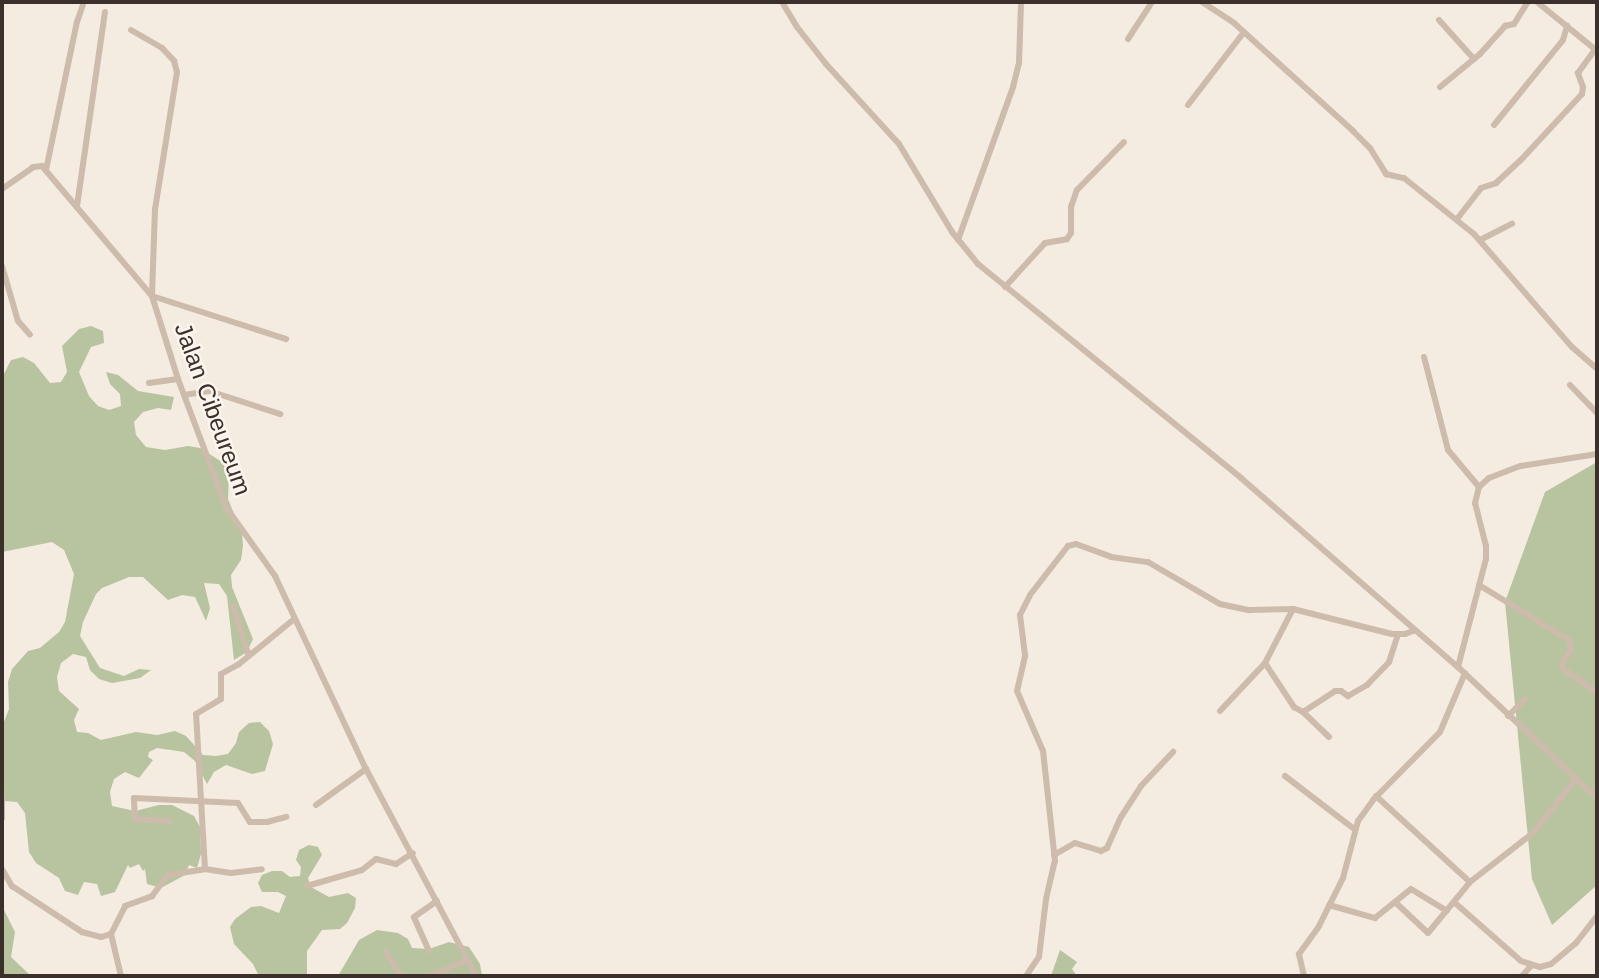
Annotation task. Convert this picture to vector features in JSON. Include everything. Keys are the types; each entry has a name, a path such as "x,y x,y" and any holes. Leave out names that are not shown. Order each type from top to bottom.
{"street":[{"path":"47,170 77,22 84,2"},
{"path":"782,2 814,50 904,151 958,240 978,264 1241,478 1413,631 1465,673 1597,797"},
{"path":"958,240 1013,87 1019,63 1021,2"},
{"path":"1128,39 1152,2"},
{"path":"1202,2 1244,32 1363,140 1386,174 1404,178 1480,240 1572,346 1597,369"},
{"path":"1440,87 1474,59 1505,26 1516,23 1528,2"},
{"path":"1457,219 1481,188 1496,183 1520,161 1582,94 1583,87 1577,74 1596,50 1537,2"},
{"path":"77,206 105,12"},
{"path":"1439,20 1474,59"},
{"path":"1494,125 1563,40 1567,26"},
{"name":"Jalan Cibeureum","path":"131,30 162,48 174,61 177,72 155,209 152,296 178,379 226,507 268,564 366,769 476,976"},
{"path":"1188,105 1244,32"},
{"path":"1004,287 1045,243 1067,239 1077,190 1124,142"},
{"path":"2,188 36,165 42,166 152,296 286,340"},
{"path":"1480,240 1512,225"},
{"path":"2,267 19,321 30,335"},
{"path":"1424,357 1444,442 1479,487"},
{"path":"149,383 178,379"},
{"path":"1570,385 1597,413"},
{"path":"184,395 209,391 280,414"},
{"path":"1458,667 1487,552 1475,503 1479,487 1489,478 1521,466 1597,454"},
{"path":"1026,976 1036,964 1041,947 1045,899 1054,868 1054,855 1043,751 1017,691 1026,655 1020,615 1030,595 1068,546 1076,544 1111,557 1148,562 1220,604 1249,610 1293,610 1398,634 1413,631"},
{"path":"1479,585 1569,640 1571,649 1562,664 1563,669 1597,692"},
{"path":"233,606 249,656"},
{"path":"1220,711 1265,663 1293,610"},
{"path":"205,869 196,714 221,698 221,674 249,656 293,620"},
{"path":"1303,712 1335,691 1341,691 1348,696 1367,685 1390,662 1398,634"},
{"path":"1265,663 1294,707 1329,737"},
{"path":"1304,976 1299,954 1329,905 1346,869 1354,829 1376,796 1440,732 1465,673"},
{"path":"1508,716 1526,698"},
{"path":"1054,855 1075,843 1101,851 1107,848 1121,817 1141,786 1173,752"},
{"path":"316,805 366,769"},
{"path":"1285,776 1354,829"},
{"path":"1395,902 1426,934 1470,882 1533,833 1576,779"},
{"path":"2,792 2,818"},
{"path":"169,821 135,819 134,798 148,796 240,804 250,822 286,817"},
{"path":"1376,796 1470,882"},
{"path":"307,886 365,868 376,859 396,864 413,853"},
{"path":"2,869 12,886 82,932 101,937 111,934"},
{"path":"121,976 111,934 125,905 152,896 166,876 205,869 231,873 262,869"},
{"path":"1329,905 1373,918 1382,915 1411,888 1447,911"},
{"path":"429,951 414,917 437,901"},
{"path":"1454,902 1490,936 1521,961 1532,965 1550,964 1582,937 1597,916"},
{"path":"386,952 401,976"},
{"path":"430,976 467,960"},
{"path":"1522,976 1532,965"}],"green space":[{"path":"91,326 103,331 104,343 91,347 79,372 89,396 98,406 109,410 121,406 120,394 110,384 106,372 118,375 138,391 174,397 171,410 158,408 143,412 134,422 136,435 146,447 165,450 188,446 200,448 222,462 229,473 228,499 242,533 243,546 241,560 231,575 232,587 253,639 247,652 234,660 227,596 219,584 204,583 210,608 206,621 195,597 182,595 168,600 143,577 129,577 102,588 96,594 83,622 80,636 100,668 124,676 139,669 151,670 140,678 112,683 99,679 90,670 86,657 73,654 61,663 57,677 59,691 79,709 74,720 77,732 88,733 101,740 136,732 157,735 175,731 186,736 203,755 216,756 228,754 236,743 239,732 249,723 260,722 269,731 273,744 265,771 252,774 226,765 214,772 207,784 195,761 184,752 157,748 149,752 148,757 153,760 139,778 125,772 114,779 110,792 112,806 135,811 172,805 194,816 200,827 201,854 197,868 189,865 185,875 161,888 147,884 145,869 143,871 139,864 130,868 128,865 115,892 101,896 97,884 84,882 78,895 65,891 59,878 36,863 29,852 25,813 17,802 4,801 2,804 2,727 9,709 8,682 12,669 28,651 40,648 59,632 65,622 74,574 64,550 52,542 2,552 2,378 11,360 23,357 34,363 50,383 61,382 67,372 62,346 79,329"},
{"path":"1597,462 1597,885 1552,925 1532,879 1505,602 1545,492"},
{"path":"309,845 318,847 322,855 308,878 311,887 329,897 348,893 356,898 355,908 347,923 340,929 322,930 307,951 307,976 259,976 253,964 234,944 230,927 235,919 251,907 261,906 279,913 286,896 278,892 262,892 258,883 262,875 272,871 282,871 290,877 300,876 301,867 296,860 299,850"},
{"path":"2,906 15,932 11,957 31,976 2,976"},
{"path":"377,930 398,933 408,939 412,948 429,949 449,942 469,947 480,964 482,976 338,976 359,940"},
{"path":"1060,950 1077,962 1072,969 1077,976 1051,976"}]}
